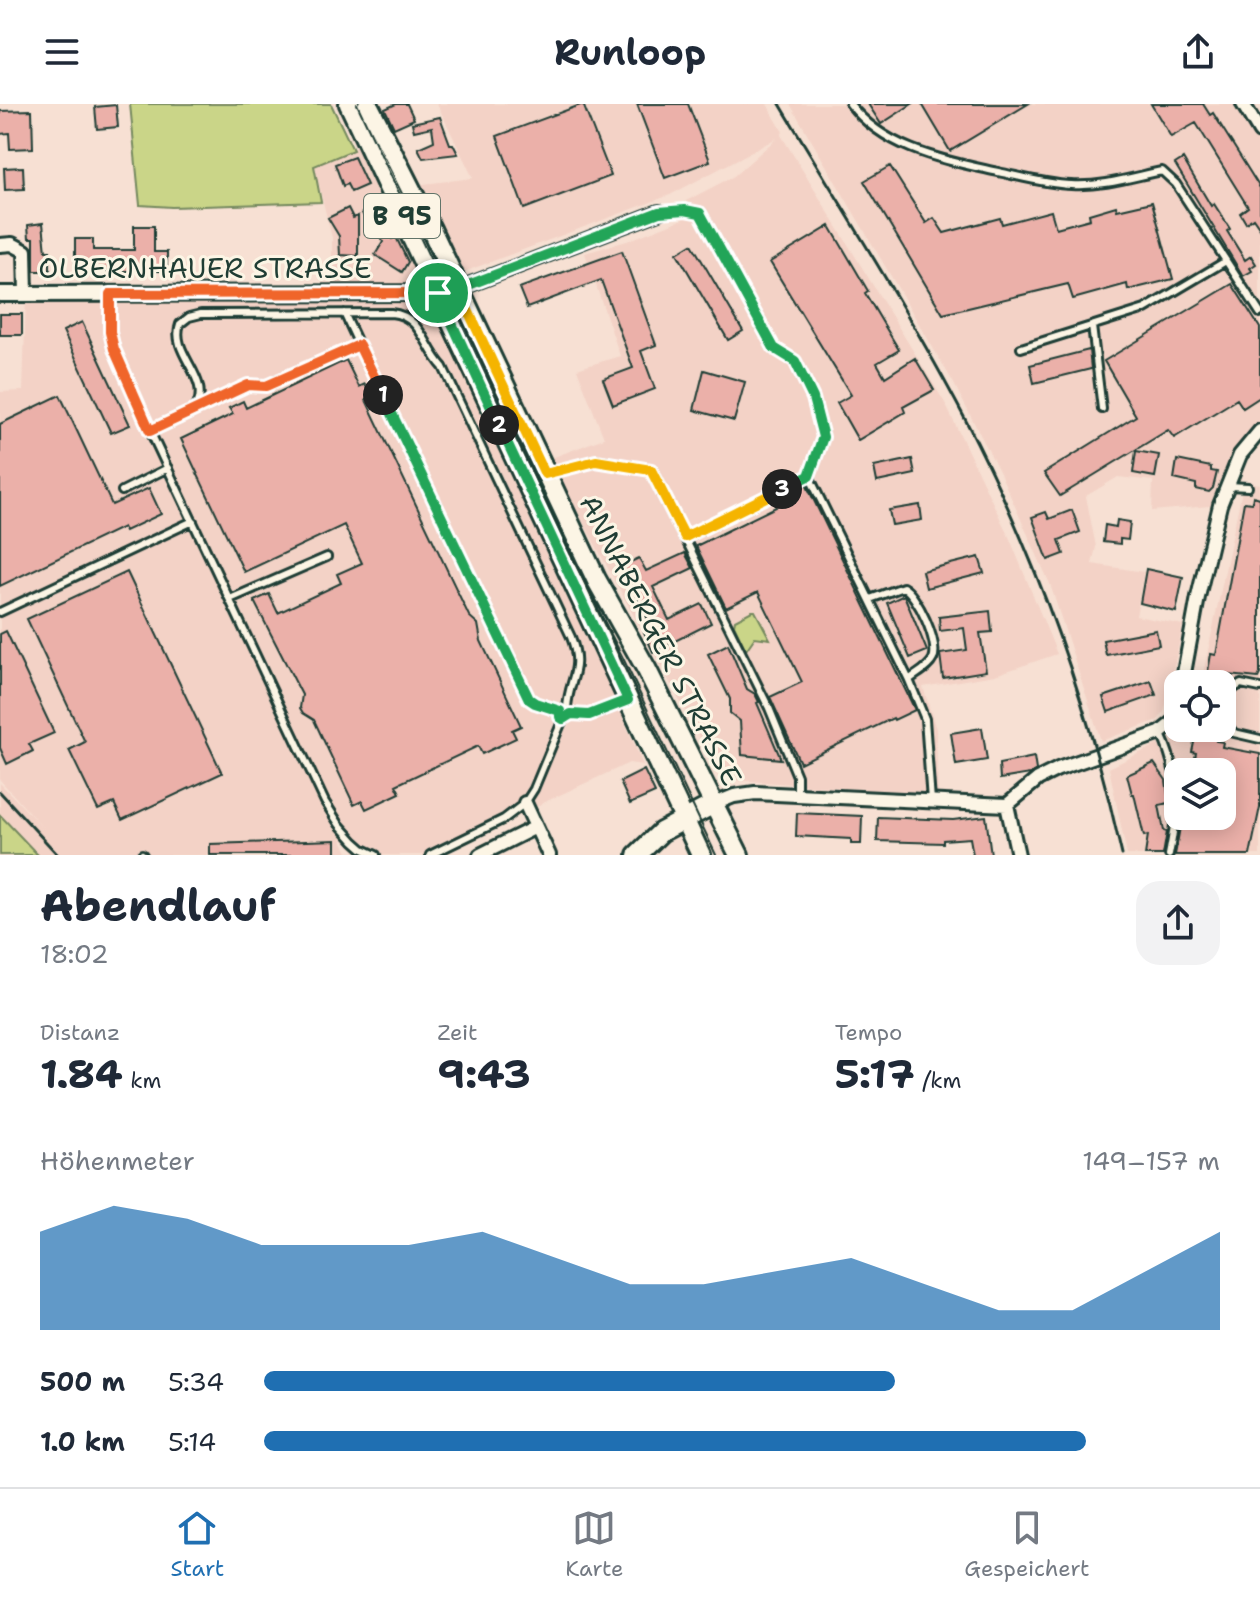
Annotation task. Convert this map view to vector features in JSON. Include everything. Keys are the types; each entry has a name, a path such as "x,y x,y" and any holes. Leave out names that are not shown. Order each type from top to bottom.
{"main road":[{"name":"ANNABERGER STRASSE","path":"349,104 545,474 596,579 647,670 739,855"},
{"name":"ANNABERGER STRASSE","path":"368,104 628,700 701,855"},
{"path":"637,855 657,835 714,804"}],"street":[{"path":"1243,104 1260,132"},
{"path":"447,291 659,212"},
{"path":"0,245 12,244 25,251 26,294"},
{"name":"OLBERNHAUER STRASSE","path":"0,294 447,291"},
{"path":"1184,670 1198,597 1226,485 1240,455 1260,431"},
{"path":"714,804 734,796 755,793 1007,805 1038,779 1058,769 1164,730"},
{"path":"525,803 549,855"},
{"path":"1007,805 1018,855"},
{"path":"480,855 536,827"}],"lane":[{"path":"850,104 873,127 918,152 1037,181 1072,185 1103,184 1162,171 1176,184 1260,313"},
{"path":"659,212 685,210 700,213 774,348 795,361 813,398 823,437 809,476 685,537"},
{"path":"1021,348 1145,309 1226,261"},
{"path":"110,294 110,332 114,349 325,802 354,841 376,855"},
{"path":"344,313 529,699 589,715 628,700"},
{"path":"195,409 201,400 201,390 178,338 178,329 183,320 201,314 406,315 420,329 434,358 443,367 575,648 576,673 563,719 534,789 525,803 504,819 430,855"},
{"path":"1092,326 1102,409"},
{"path":"150,431 248,385 266,386 359,345"},
{"path":"545,474 596,461 651,470 769,708 797,776 797,794"},
{"path":"122,491 168,468"},
{"path":"809,476 925,719 931,802"},
{"path":"1226,485 1248,487"},
{"path":"0,612 193,521"},
{"path":"230,599 327,557"},
{"path":"870,599 903,587 915,596 935,647 933,660 909,680"},
{"path":"1236,687 1241,684 1260,688"},
{"path":"1160,733 1170,753 1177,794 1177,814 1169,855"},
{"path":"1236,733 1260,739"}],"shaded area":[{"path":"437,104 767,104 783,132 781,135 945,403 1010,539 1057,654 995,675 923,687 936,729 938,795 722,779 549,459 604,438 577,369 620,356 585,253 627,241 683,219 686,201 734,176 777,138 670,195 461,273 415,185 473,178"},
{"path":"790,104 1243,104 1260,132 1260,425 1239,450 1210,506 1152,511 1153,481 1118,477 1086,496 1096,547 1092,564 1144,572 1136,616 1183,625 1173,670 1164,670 1164,712 1158,720 1101,741 1050,584 1000,473 953,382"},
{"path":"358,146 377,190 424,262 628,700 623,718 643,765 629,763 549,800 444,855 359,855 341,837 349,855 38,855 0,815 0,783 43,828 0,780 0,392 23,391 26,294 332,293 332,238 314,166"},
{"path":"1244,481 1260,484 1260,855 1127,855 1109,768 1158,744 1161,750 1172,742 1236,742 1236,670 1204,670"}],"green space":[{"path":"130,104 331,104 353,150 314,166 321,202 172,207 140,205"},
{"path":"755,611 770,639 755,637 746,650 734,625 735,620"},
{"path":"0,815 38,855 0,855"}],"building":[{"path":"396,104 407,104 414,119 394,128 385,109"},
{"path":"583,104 611,176 524,209 497,136"},
{"path":"637,104 688,104 710,161 665,178"},
{"path":"868,104 912,104 881,124"},
{"path":"922,104 1028,104 950,151"},
{"path":"1151,104 1203,104 1210,115 1213,113 1260,188 1260,228 1253,218 1246,223 1240,213 1248,207 1196,123 1171,137"},
{"path":"116,105 118,127 97,129 95,107"},
{"path":"32,110 33,148 10,149 9,133 0,134 0,111"},
{"path":"440,117 450,144 458,154 423,158 418,148 434,141 432,127 414,131 412,123"},
{"path":"354,157 367,185 351,192 347,184 343,186 335,164"},
{"path":"1183,159 1211,206 1214,204 1230,229 1227,231 1245,260 1251,256 1256,264 1250,268 1252,271 1243,276 1175,164"},
{"path":"890,166 926,223 934,218 944,233 1000,218 1002,224 1051,211 1056,228 1090,219 1089,214 1116,206 1117,210 1152,202 1173,279 1128,290 1127,284 1073,299 1068,284 943,314 864,181"},
{"path":"23,167 24,189 5,190 4,168"},
{"path":"375,207 392,239 396,237 408,262 402,272 375,255 383,242 378,231 373,233 362,213"},
{"path":"348,208 353,218 358,216 358,256 340,255 339,236 328,218"},
{"path":"43,223 46,251 50,251 50,271 34,271 34,238 29,238 28,225"},
{"path":"134,226 154,226 154,252 167,252 167,271 75,271 75,239 93,239 93,250 134,250"},
{"path":"830,226 899,350 877,363 885,377 915,358 934,390 903,407 905,412 858,440 837,403 851,395 770,262"},
{"path":"692,244 743,331 728,340 677,253"},
{"path":"622,251 656,345 641,351 655,389 613,405 603,379 633,368 601,280 527,308 519,288"},
{"path":"1232,284 1260,328 1260,397 1243,408 1237,399 1174,438 1168,430 1060,496 1044,473 1136,416 1104,361"},
{"path":"0,314 22,314 22,335 0,335"},
{"path":"82,322 130,425 111,433 63,331"},
{"path":"1089,350 1091,369 1034,383 1030,365"},
{"path":"346,360 359,387 365,384 371,397 366,400 469,616 478,624 481,641 521,726 512,730 516,738 482,754 478,746 396,785 400,793 366,809 362,801 354,805 314,720 300,708 302,695 254,601 269,594 278,613 341,583 337,574 362,563 344,525 244,572 181,439 233,414 229,408 243,401 246,408"},
{"path":"704,370 745,382 734,421 694,410"},
{"path":"60,395 112,505 149,488 161,514 125,531 123,527 0,586 0,424"},
{"path":"1136,451 1159,455 1155,477 1133,473"},
{"path":"912,459 915,474 877,482 874,467"},
{"path":"1177,460 1211,467 1211,471 1217,472 1213,488 1209,492 1196,489 1196,484 1174,479"},
{"path":"806,484 915,710 800,763 770,697 802,682 758,592 726,608 696,546 776,507 773,500"},
{"path":"1253,496 1260,498 1258,678 1236,676 1236,670 1208,670 1211,654 1216,655 1244,502 1252,503"},
{"path":"920,505 922,520 892,525 889,510"},
{"path":"1072,510 1080,532 1059,540 1064,554 1048,560 1032,517 1046,512 1049,519"},
{"path":"1117,520 1130,522 1128,540 1120,539 1120,544 1103,542 1105,525 1116,527"},
{"path":"685,553 693,568 653,587 669,620 702,604 711,623 653,652 644,632 652,628 622,566 639,558 646,571"},
{"path":"979,557 984,573 926,588 922,571"},
{"path":"1146,569 1183,577 1176,612 1140,603"},
{"path":"127,572 222,773 122,820 114,803 98,810 69,750 85,742 27,619"},
{"path":"904,595 927,651 910,658 887,603"},
{"path":"990,611 992,632 980,633 986,671 943,678 940,654 967,650 964,628 940,631 939,617"},
{"path":"1156,630 1159,645 1106,655 1103,640"},
{"path":"6,631 54,733 29,744 33,751 7,764 0,748 0,634"},
{"path":"728,644 747,689 755,694 759,702 781,759 742,755 740,721 730,713 730,699 708,654"},
{"path":"1151,681 1156,695 1108,712 1103,697"},
{"path":"982,728 987,760 956,765 951,733"},
{"path":"1194,742 1223,742 1222,747 1260,754 1260,807 1250,855 1175,855 1179,830 1236,830 1236,758 1195,758 1196,753 1192,752"},
{"path":"1034,757 1036,770 1030,774 1000,779 999,764"},
{"path":"1154,763 1164,777 1164,804 1159,805 1164,831 1167,832 1163,855 1145,855 1148,835 1144,836 1127,775"},
{"path":"644,770 655,793 630,804 620,782"},
{"path":"797,813 862,816 861,844 851,844 851,839 796,836"},
{"path":"986,816 991,855 973,855 970,838 943,840 943,843 877,841 878,817 953,820"},
{"path":"336,840 336,855 210,855 210,844"}],"tram line":[{"path":"357,104 716,855"}],"railway":[{"path":"780,104 898,298 990,469 1037,576 1076,686 1122,855"},
{"path":"0,792 58,855"}],"route":[{"path":"438,293 110,294 110,332 114,349 150,431 248,385 266,386 359,345 529,699 560,711 560,717 565,720 571,714 589,715 628,700 620,677 438,293 458,289 659,212 685,210 700,213 774,348 795,361 813,398 823,437 809,476 685,537 651,470 596,461 545,474 458,289 445,293 438,293"}]}
